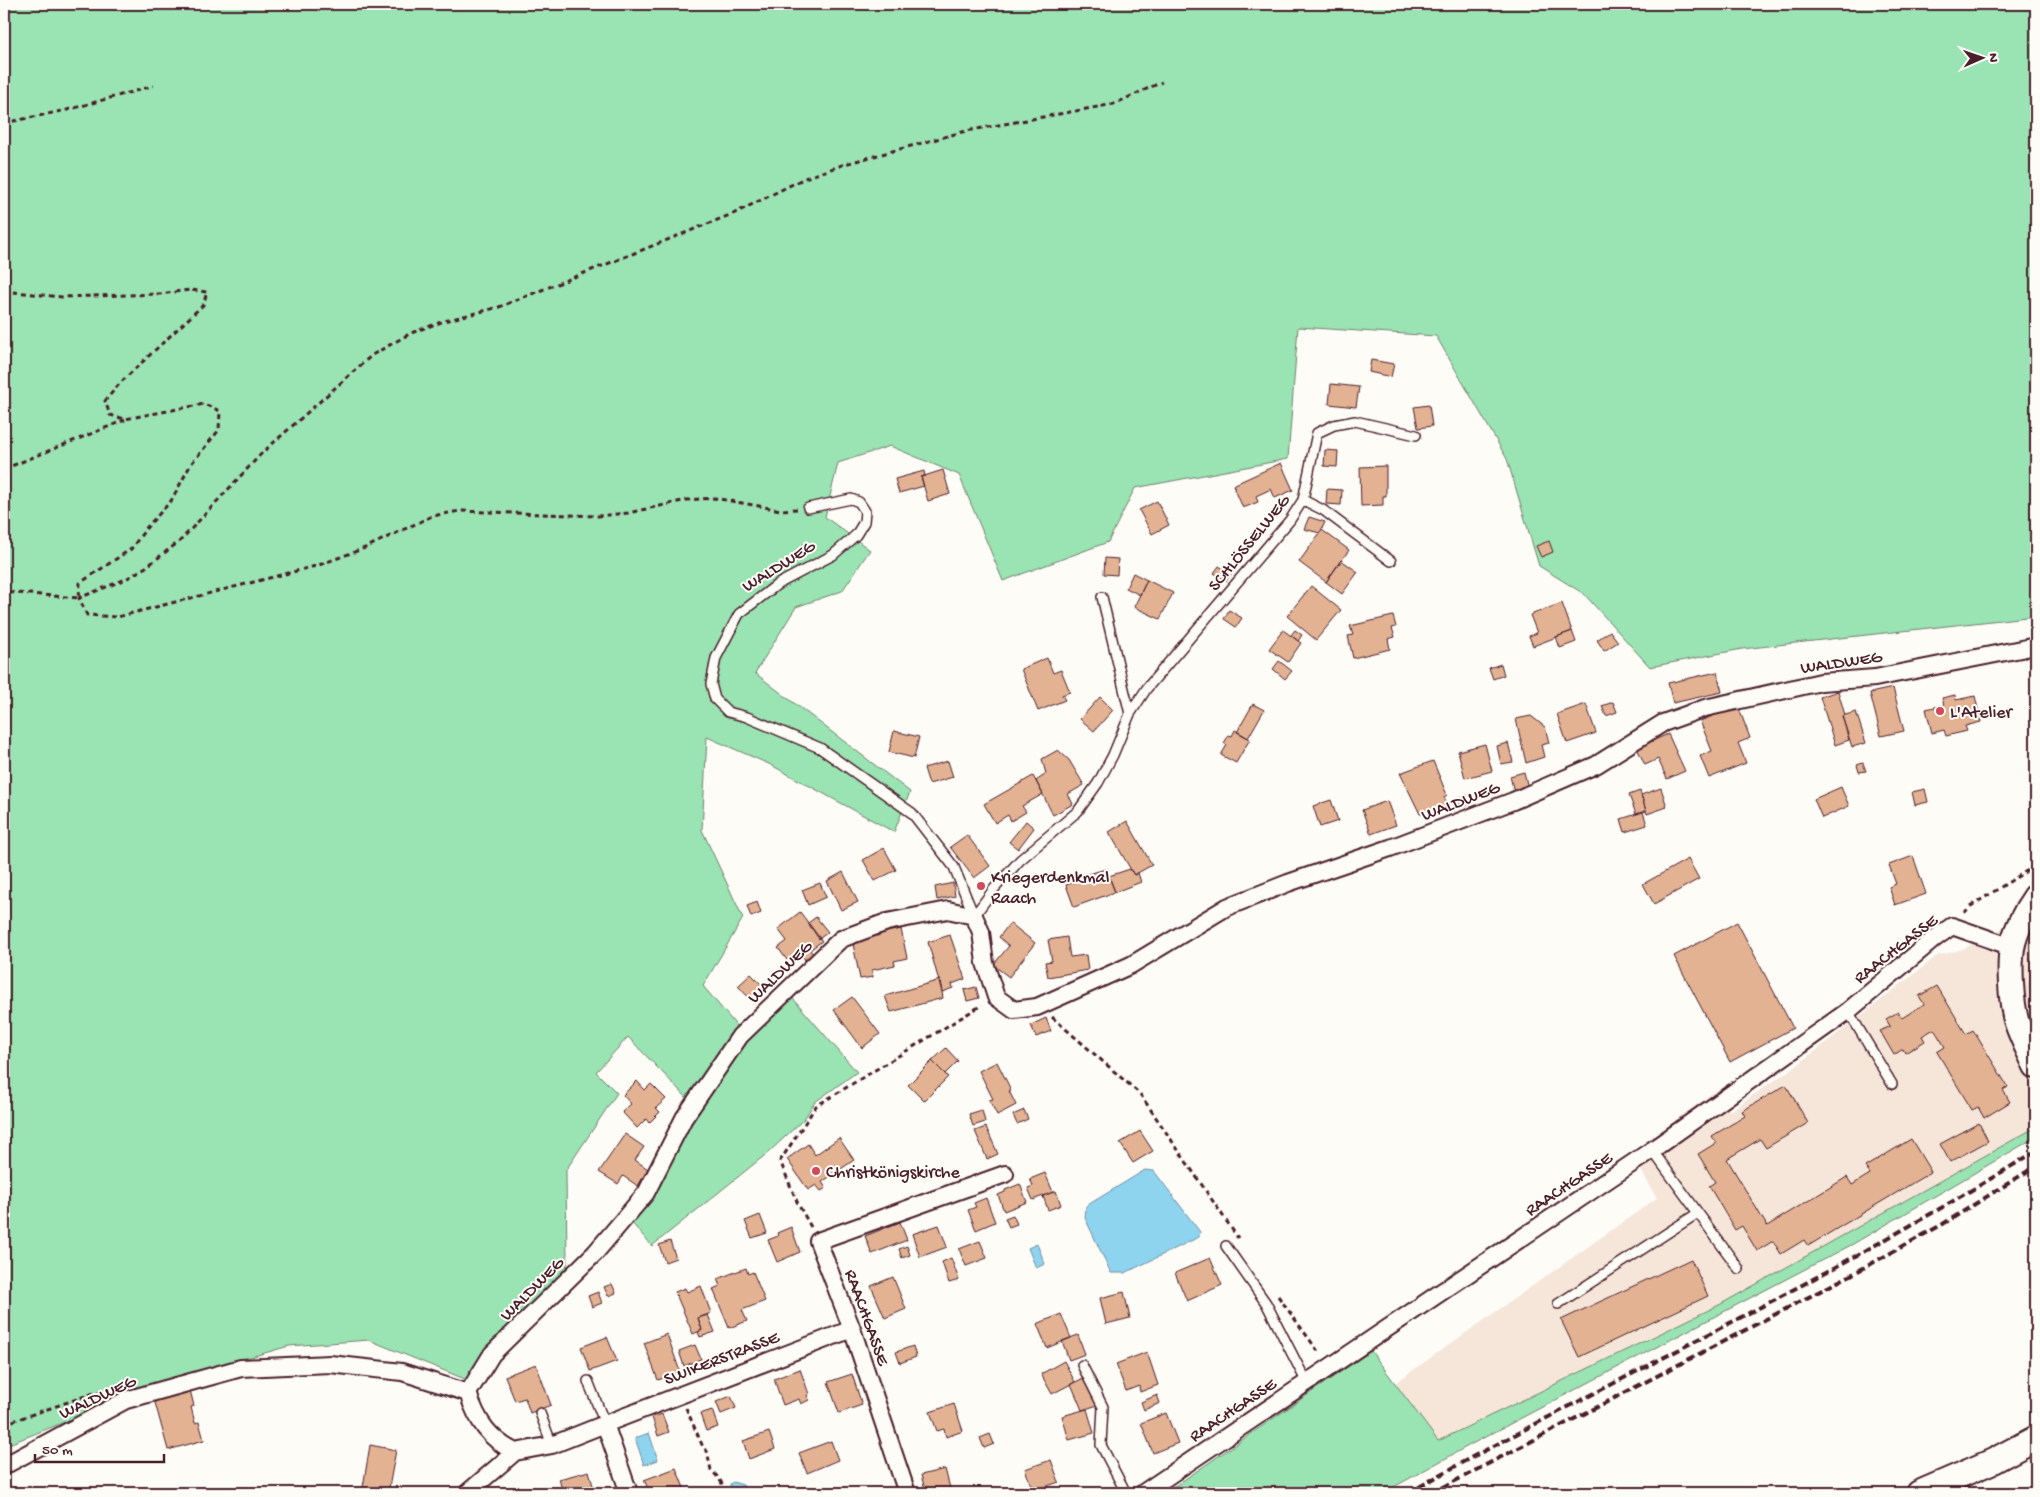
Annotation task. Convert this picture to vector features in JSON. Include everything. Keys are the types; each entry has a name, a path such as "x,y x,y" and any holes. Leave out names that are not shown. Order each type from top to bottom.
{"main road":[{"path":"2036,896 2021,922 2012,955 2016,1020 2036,1066"},
{"path":"1919,1493 1993,1461 2036,1438"}],"street":[{"name":"WALDWEG","path":"4,1466 126,1400 241,1368 330,1364 402,1372 468,1394 492,1354 595,1252 646,1194 684,1118 740,1036 841,939 887,922 948,910 974,916 981,932 984,963 996,997 1014,1010 1037,1007 1131,965 1227,906 1390,848 1513,801 1596,765 1663,723 1705,708 1821,682 1875,678 2036,646"},
{"name":"RAACHGASSE","path":"1143,1493 1652,1150 1848,1011 1952,926 2012,955"},
{"path":"818,1241 1005,1174"},
{"name":"RAACHGASSE","path":"818,1241 852,1329 906,1493"},
{"name":"SWIKERSTRASSE","path":"467,1493 515,1452 552,1445 852,1329"},
{"path":"468,1394 475,1415 498,1444 515,1452"},
{"path":"604,1424 629,1493"}],"lane":[{"name":"SCHLÖSSELWEG","path":"974,916 994,889 1020,860 1078,810 1098,783 1113,755 1130,714 1147,688 1290,520 1303,500 1317,433 1334,425 1355,421 1416,435"},
{"name":"WALDWEG","path":"808,508 851,499 859,502 865,511 864,522 856,535 833,555 778,584 739,614 716,658 711,684 715,698 728,712 747,717 820,748 912,813 954,867 974,916"},
{"path":"1303,500 1323,510 1391,561"},
{"path":"1102,597 1130,714"},
{"path":"1848,1011 1892,1084"},
{"path":"1652,1150 1739,1269"},
{"path":"1558,1304 1698,1213"},
{"path":"1226,1246 1266,1303 1307,1383"},
{"path":"1082,1365 1104,1407 1101,1445 1126,1493"},
{"path":"588,1381 604,1424"},
{"path":"540,1413 552,1445"}],"path":[{"path":"4,592 78,598 126,579 146,567 180,541 262,453 372,355 410,334 444,321 499,307 735,213 805,178 837,167 966,131 1114,104 1162,82"},
{"path":"4,122 67,110 153,86"},
{"path":"4,291 62,297 159,294 190,290 207,292 203,305 120,383 105,401 110,415 125,419"},
{"path":"4,469 125,419 204,404 220,411 219,430 191,464 171,501 147,527 131,550 80,583 78,598 87,615 116,618 316,566 365,548 432,516 460,511 598,516 687,500 714,498 781,510 808,508"},
{"path":"1952,926 1971,906 2036,866"},
{"path":"818,1241 798,1204 780,1161 816,1106 996,997"},
{"path":"1037,1007 1057,1020 1140,1094 1238,1239"},
{"path":"1276,1293 1314,1347 1333,1366"},
{"path":"4,1424 97,1392 126,1400"},
{"path":"680,1394 703,1447 707,1451 711,1470 719,1476 722,1482 724,1493"}],"shaded area":[{"path":"2036,910 2036,935 2033,942 2030,988 2036,1014 2036,1127 1721,1304 1438,1441 1395,1383 1657,1198 1631,1153 1715,1091 1730,1111 1800,1063 1937,956 1963,949"}],"green space":[{"path":"4,4 2036,4 2036,616 1742,649 1650,667 1584,594 1539,566 1507,459 1436,336 1298,327 1288,459 1135,488 1108,542 1003,581 959,475 890,446 838,463 825,517 870,550 842,591 796,607 755,673 910,792 894,832 771,765 707,737 702,830 743,918 703,986 745,1036 790,995 857,1072 815,1102 804,1119 769,1152 652,1246 623,1213 645,1185 687,1098 628,1037 596,1072 617,1093 566,1170 567,1266 494,1356 467,1380 369,1340 289,1346 171,1380 4,1446"},
{"path":"2036,935 2036,1014 2030,988 2033,942"},
{"path":"2036,1127 2036,1137 1853,1244 1468,1446 1383,1493 1161,1493 1178,1484 1371,1351 1438,1441 1721,1304"}],"water":[{"path":"1145,1170 1154,1171 1200,1232 1199,1237 1125,1273 1111,1273 1085,1218 1086,1206"},
{"path":"1037,1244 1045,1264 1036,1268 1028,1248"},
{"path":"649,1433 658,1460 644,1465 635,1438"},
{"path":"733,1482 743,1485 747,1493 730,1493 730,1484"}],"building":[{"path":"1371,360 1394,364 1391,377 1369,372"},
{"path":"1331,384 1359,387 1356,407 1329,404"},
{"path":"1429,405 1432,426 1418,428 1414,407"},
{"path":"1325,450 1338,451 1337,467 1324,466"},
{"path":"1281,463 1293,490 1275,498 1271,489 1256,496 1258,502 1243,508 1233,485"},
{"path":"1386,466 1386,496 1383,496 1383,505 1361,506 1360,467"},
{"path":"943,470 950,494 928,501 921,477"},
{"path":"924,471 925,476 921,477 924,486 899,493 895,479"},
{"path":"1327,489 1342,490 1341,505 1326,504"},
{"path":"1157,501 1169,525 1152,534 1139,510"},
{"path":"1309,517 1325,522 1320,533 1304,529"},
{"path":"1322,530 1349,550 1326,582 1299,562"},
{"path":"1549,541 1553,552 1541,557 1536,546"},
{"path":"1105,558 1118,559 1117,575 1104,574"},
{"path":"1341,560 1358,572 1342,594 1326,582"},
{"path":"1219,566 1231,574 1226,581 1214,573"},
{"path":"1133,573 1147,580 1140,595 1126,588"},
{"path":"1147,580 1173,593 1160,619 1134,607"},
{"path":"1311,586 1341,610 1316,640 1287,616"},
{"path":"1562,603 1572,631 1533,646 1529,636 1537,633 1530,615"},
{"path":"1229,610 1242,618 1236,627 1224,619"},
{"path":"1393,616 1396,627 1392,628 1395,637 1388,639 1390,649 1353,658 1348,636 1353,635 1350,626"},
{"path":"1283,630 1301,643 1288,662 1269,649"},
{"path":"1295,630 1302,635 1298,641 1291,635"},
{"path":"1572,631 1576,642 1560,648 1556,637"},
{"path":"1610,631 1618,642 1604,651 1597,640"},
{"path":"1047,658 1053,673 1061,670 1070,692 1062,695 1065,700 1038,711 1021,669"},
{"path":"1279,661 1292,671 1285,679 1273,669"},
{"path":"1501,664 1504,675 1493,679 1489,668"},
{"path":"1717,672 1722,692 1673,703 1668,683"},
{"path":"1893,688 1904,731 1881,736 1870,693"},
{"path":"1838,691 1845,715 1842,716 1849,740 1835,745 1820,697"},
{"path":"1955,695 1956,700 1975,696 1981,722 1965,726 1967,731 1946,736 1944,730 1932,733 1926,709 1944,705 1942,698"},
{"path":"1100,697 1113,710 1094,731 1080,719"},
{"path":"1613,702 1617,712 1606,716 1602,706"},
{"path":"1253,704 1264,710 1248,738 1237,732"},
{"path":"1586,704 1596,733 1567,743 1557,714"},
{"path":"1738,706 1750,738 1738,743 1746,763 1709,778 1700,756 1712,751 1700,721"},
{"path":"1856,712 1866,743 1852,747 1842,716"},
{"path":"1531,716 1545,727 1549,743 1541,745 1544,757 1526,763 1516,719"},
{"path":"1235,730 1250,739 1236,763 1221,755 1227,745 1224,743 1229,735 1232,736"},
{"path":"894,731 919,737 914,758 889,752"},
{"path":"1668,734 1685,771 1667,779 1658,759 1645,765 1637,748"},
{"path":"1508,743 1513,762 1501,764 1497,746"},
{"path":"1485,744 1492,771 1465,778 1458,751"},
{"path":"1058,750 1069,760 1084,785 1068,794 1073,804 1053,815 1036,781 1046,774 1042,759"},
{"path":"948,761 953,777 929,784 924,768"},
{"path":"1433,761 1447,795 1444,797 1448,805 1420,814 1400,773"},
{"path":"1863,763 1866,771 1859,772 1857,765"},
{"path":"1524,772 1528,788 1514,792 1510,776"},
{"path":"1033,776 1043,794 1022,806 1026,812 1011,821 1008,815 995,823 984,804"},
{"path":"1841,787 1849,806 1822,818 1814,799"},
{"path":"1661,788 1667,807 1647,814 1641,795"},
{"path":"1925,789 1928,802 1915,805 1912,792"},
{"path":"1640,791 1646,811 1636,814 1629,795"},
{"path":"1467,795 1470,804 1461,807 1458,798"},
{"path":"1331,800 1338,821 1320,827 1313,806"},
{"path":"1387,801 1396,825 1371,834 1362,810"},
{"path":"1643,812 1647,825 1625,832 1621,819"},
{"path":"1026,821 1034,828 1018,849 1009,842"},
{"path":"1127,821 1152,865 1134,875 1109,832"},
{"path":"967,835 990,866 974,878 950,847"},
{"path":"884,848 896,870 875,881 863,860"},
{"path":"1913,856 1926,894 1895,905 1889,887 1896,884 1889,865"},
{"path":"1688,859 1699,879 1654,904 1643,884"},
{"path":"1106,869 1115,892 1074,907 1066,885 1082,879 1081,876"},
{"path":"1130,869 1134,875 1138,873 1141,882 1115,892 1109,876"},
{"path":"843,872 858,902 841,910 827,881"},
{"path":"820,883 826,897 808,905 802,890"},
{"path":"953,883 955,896 937,900 935,887"},
{"path":"757,902 761,913 751,917 747,906"},
{"path":"800,912 822,941 810,950 813,954 805,960 802,955 790,964 778,948 787,941 778,929"},
{"path":"816,917 828,932 819,939 808,923"},
{"path":"1737,922 1793,1028 1730,1062 1674,956"},
{"path":"1010,923 1035,943 1009,977 993,965 1009,946 999,937"},
{"path":"901,929 907,958 894,961 895,965 872,970 873,977 860,979 852,939"},
{"path":"950,935 965,979 952,984 953,988 942,992 928,942"},
{"path":"1067,937 1070,957 1086,955 1088,970 1048,977 1045,962 1052,961 1048,940"},
{"path":"751,974 764,987 751,1000 738,986"},
{"path":"940,980 943,998 891,1012 885,996"},
{"path":"1937,986 1966,1034 1973,1030 2008,1087 2003,1090 2010,1102 1984,1118 1978,1107 1972,1110 1937,1052 1945,1047 1934,1029 1922,1036 1925,1041 1905,1053 1903,1049 1894,1055 1880,1031 1890,1026 1886,1019 1898,1012 1902,1018 1924,1004 1919,996"},
{"path":"976,987 979,998 967,1001 964,990"},
{"path":"852,997 880,1034 862,1048 834,1010"},
{"path":"1046,1018 1051,1031 1036,1037 1031,1025"},
{"path":"946,1048 958,1061 945,1074 932,1061"},
{"path":"932,1061 948,1077 924,1101 908,1085"},
{"path":"997,1062 1016,1105 997,1115 989,1100 993,1099 979,1071"},
{"path":"637,1081 645,1090 651,1084 666,1099 656,1108 660,1112 649,1123 646,1119 637,1128 622,1112 631,1104 623,1095"},
{"path":"1786,1085 1808,1123 1766,1148 1760,1139 1727,1159 1767,1226 1847,1177 1852,1185 1870,1174 1865,1167 1911,1139 1931,1172 1808,1246 1804,1240 1781,1254 1773,1241 1757,1251 1742,1226 1735,1230 1709,1186 1715,1182 1698,1154 1716,1143 1712,1136 1745,1116 1742,1111"},
{"path":"982,1110 985,1122 973,1126 969,1114"},
{"path":"1024,1110 1028,1119 1017,1124 1013,1115"},
{"path":"1979,1123 1988,1141 1950,1162 1940,1144"},
{"path":"986,1127 998,1154 987,1159 975,1131"},
{"path":"1140,1131 1153,1151 1133,1163 1120,1143"},
{"path":"625,1134 644,1147 635,1160 648,1169 638,1186 623,1176 618,1184 599,1172"},
{"name":"Christkönigskirche","path":"839,1138 854,1160 822,1182 826,1188 821,1191 816,1185 808,1190 787,1159 808,1144 815,1155"},
{"path":"1045,1173 1053,1192 1033,1200 1028,1188 1033,1186 1030,1179"},
{"path":"1020,1184 1027,1202 1004,1211 998,1195"},
{"path":"1056,1191 1061,1205 1048,1210 1043,1196"},
{"path":"986,1198 995,1222 976,1230 968,1210 976,1207 974,1203"},
{"path":"760,1215 767,1233 752,1238 745,1221"},
{"path":"1013,1215 1017,1224 1009,1227 1005,1218"},
{"path":"900,1222 907,1240 872,1254 865,1236"},
{"path":"939,1225 947,1247 920,1257 912,1234"},
{"path":"791,1227 800,1252 777,1262 768,1240 778,1236 777,1233"},
{"path":"670,1241 676,1258 665,1262 659,1245"},
{"path":"980,1241 987,1258 966,1266 959,1249"},
{"path":"907,1246 910,1255 902,1258 899,1249"},
{"path":"951,1258 959,1280 949,1283 942,1262"},
{"path":"1210,1258 1222,1285 1187,1301 1175,1273"},
{"path":"1691,1259 1708,1296 1579,1357 1561,1320"},
{"path":"746,1268 748,1274 753,1272 765,1301 742,1310 747,1321 729,1328 713,1289 720,1286 717,1279"},
{"path":"893,1277 906,1309 885,1318 871,1286"},
{"path":"612,1284 616,1293 608,1296 604,1287"},
{"path":"701,1286 711,1313 698,1318 702,1330 693,1334 675,1292 685,1288 687,1292"},
{"path":"598,1292 602,1303 592,1307 588,1296"},
{"path":"1124,1292 1130,1318 1106,1324 1100,1298"},
{"path":"1061,1314 1071,1338 1047,1348 1037,1324"},
{"path":"708,1315 715,1332 700,1337 698,1332 702,1330 698,1318"},
{"path":"667,1334 680,1372 658,1380 644,1343"},
{"path":"1078,1335 1085,1354 1069,1360 1062,1341"},
{"path":"607,1337 617,1361 590,1371 581,1347"},
{"path":"695,1345 701,1359 684,1366 679,1351"},
{"path":"913,1346 916,1357 900,1363 896,1352"},
{"path":"1147,1352 1158,1385 1140,1392 1139,1386 1126,1391 1116,1364"},
{"path":"1064,1361 1075,1382 1052,1394 1041,1374"},
{"path":"536,1364 551,1405 530,1413 525,1398 515,1401 505,1376"},
{"path":"800,1369 809,1394 807,1395 809,1400 801,1404 799,1399 783,1405 774,1379"},
{"path":"852,1374 862,1405 839,1413 828,1382"},
{"path":"1086,1377 1098,1405 1082,1410 1071,1384"},
{"path":"190,1390 194,1406 191,1407 195,1423 199,1422 204,1440 168,1450 154,1399"},
{"path":"1157,1395 1160,1403 1144,1410 1141,1402"},
{"path":"731,1396 736,1408 721,1414 716,1402"},
{"path":"954,1404 963,1431 946,1437 944,1429 937,1431 930,1412"},
{"path":"1087,1409 1094,1433 1069,1440 1062,1416"},
{"path":"712,1410 718,1427 706,1431 700,1414"},
{"path":"1166,1413 1178,1443 1153,1453 1141,1423"},
{"path":"662,1414 669,1432 658,1436 652,1417"},
{"path":"769,1432 775,1449 749,1459 743,1441"},
{"path":"990,1434 994,1444 984,1448 980,1438"},
{"path":"831,1441 838,1460 807,1473 799,1453"},
{"path":"370,1445 396,1450 388,1493 362,1493"},
{"path":"1051,1460 1059,1482 1033,1491 1025,1469"},
{"path":"676,1468 686,1493 650,1493 644,1480"},
{"path":"945,1469 951,1492 926,1493 921,1475"},
{"path":"589,1471 595,1493 563,1493 559,1479"},
{"path":"609,1489 610,1493 595,1493"}],"railway":[{"path":"1408,1493 1474,1456 1832,1269 1969,1192 2036,1151"},
{"path":"1432,1493 1849,1276 1943,1224 2036,1166"}],"place":[{"name":"L'Atelier","path":"1940,711"},
{"name":"Kriegerdenkmal Raach","path":"981,886"},
{"name":"Christkönigskirche","path":"816,1171"}]}
